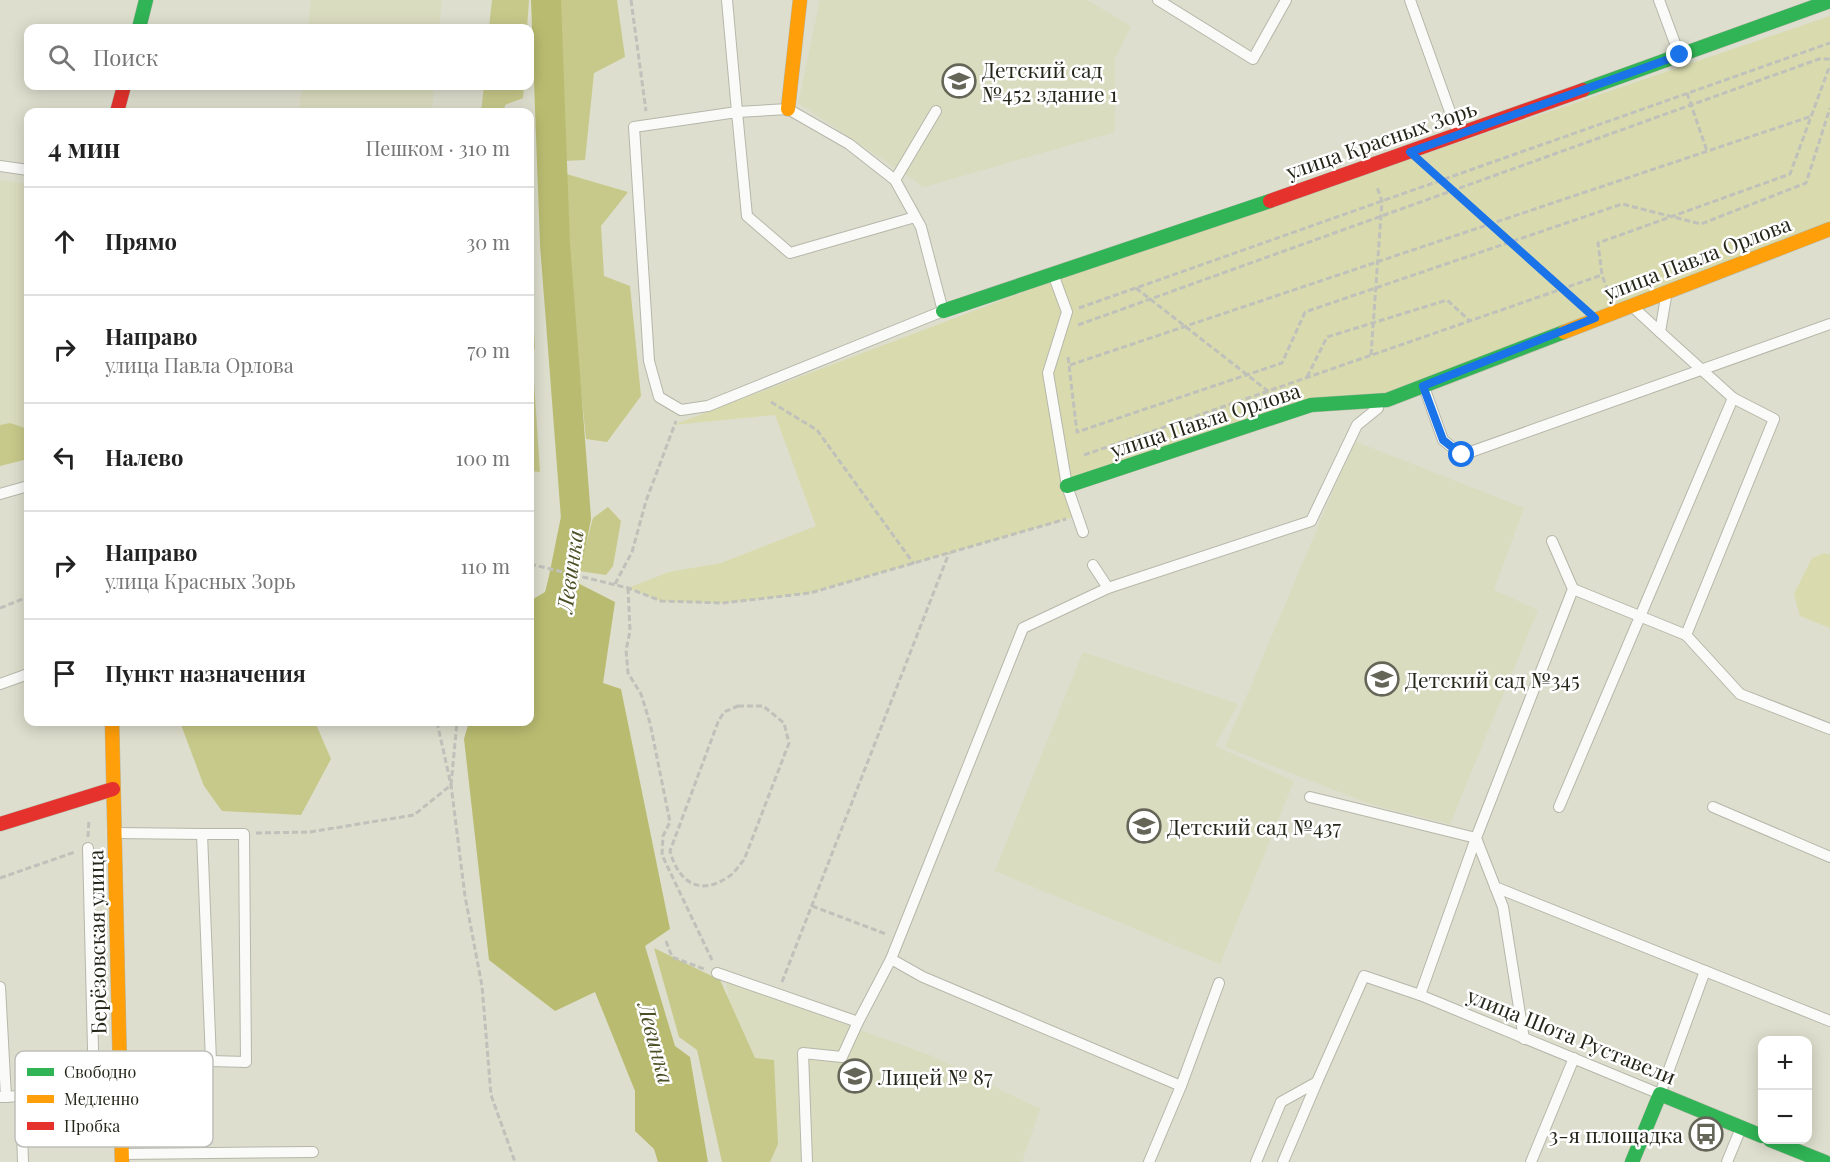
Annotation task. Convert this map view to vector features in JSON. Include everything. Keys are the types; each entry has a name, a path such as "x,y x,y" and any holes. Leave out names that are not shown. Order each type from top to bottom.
{"street":[{"path":"140,24 146,0"},
{"path":"788,109 800,0"},
{"name":"улица Красных Зорь","path":"943,310 1410,152 1830,1"},
{"path":"118,108 123,90"},
{"name":"улица Павла Орлова","path":"1067,486 1311,405 1387,400 1630,304 1830,229"},
{"name":"Берёзовская улица","path":"112,726 120,1051"},
{"path":"0,824 113,789"},
{"path":"1632,1162 1660,1094"},
{"name":"улица Шота Руставели","path":"1660,1094 1758,1135"},
{"path":"1780,1144 1825,1162"}],"lane":[{"path":"727,0 747,216 790,253 915,217"},
{"path":"1158,0 1253,59 1286,0"},
{"path":"1410,0 1458,134"},
{"path":"1659,0 1680,55"},
{"path":"788,109 849,144 895,180 921,227 943,310 708,406 681,410 659,397 649,361 634,127 648,125 737,112 788,109"},
{"path":"895,180 936,111"},
{"path":"0,166 24,169"},
{"path":"1052,272 1067,312 1048,373 1067,486 1083,532"},
{"path":"1660,332 1667,290"},
{"path":"1630,304 1733,398 1774,418 1686,635"},
{"path":"1423,386 1443,440 1462,455 1830,324"},
{"path":"1559,807 1733,398"},
{"path":"807,1162 803,1053 842,1057 891,959 1023,628 1108,588 1311,521 1357,425 1387,400"},
{"path":"0,494 24,487"},
{"path":"1552,541 1573,589 1686,635 1740,694 1830,729"},
{"path":"1094,566 1108,588"},
{"path":"1420,996 1476,838 1573,589"},
{"path":"0,684 24,676"},
{"path":"1310,797 1476,838"},
{"path":"1713,807 1830,857"},
{"path":"115,833 244,834 246,1062 213,1062"},
{"path":"202,834 211,1051"},
{"path":"1476,838 1503,907 1524,1039"},
{"path":"88,848 93,1051"},
{"path":"1495,887 1830,1021"},
{"path":"891,959 923,977 1181,1086"},
{"path":"1660,1094 1705,971"},
{"path":"717,973 858,1022"},
{"name":"улица Шота Руставели","path":"1317,1083 1364,976 1420,996 1660,1094"},
{"path":"1149,1162 1181,1086 1219,983"},
{"path":"0,987 3,1097"},
{"path":"1531,1162 1574,1058"},
{"path":"1256,1162 1281,1102 1317,1083"},
{"path":"1283,1162 1317,1083"},
{"path":"1727,1162 1741,1128"},
{"path":"23,1147 23,1162"},
{"path":"122,1158 313,1152"}],"path":[{"path":"631,0 648,125"},
{"path":"1067,312 1830,43"},
{"path":"1076,326 1819,59 1830,59"},
{"path":"1063,462 1602,275 1598,243 1790,174 1830,65"},
{"path":"1687,93 1707,151"},
{"path":"1068,353 1077,432 1282,363 1305,312 1622,204 1701,224 1806,183 1830,108"},
{"path":"1048,373 1812,116"},
{"path":"1410,152 1595,318"},
{"path":"1371,355 1382,201"},
{"path":"1136,288 1293,411"},
{"path":"1307,377 1327,337 1447,300 1470,321"},
{"path":"771,402 817,430 914,564"},
{"path":"615,584 632,552 646,501 681,410"},
{"path":"534,565 615,584 661,601 723,603 810,593 1077,516"},
{"path":"778,993 949,553"},
{"path":"628,588 630,631 626,650 627,673 641,694 650,723 670,822 663,836 662,855 717,973"},
{"path":"0,608 24,599"},
{"path":"738,706 763,706 784,723 789,743 744,860 731,876 721,881 703,886 692,884 679,875 670,850 718,722 724,712 738,706"},
{"path":"438,726 452,784 465,896 482,986 491,1095 515,1162"},
{"path":"244,834 310,832 414,815 452,784 457,726"},
{"path":"812,906 898,938"},
{"path":"666,941 672,957 717,973"}],"shaded area":[{"path":"311,0 442,0 439,24 308,24"},
{"path":"492,0 529,0 527,24 489,24"},
{"path":"556,0 617,0 625,57 594,73 585,160 564,161"},
{"name":"Детский сад №452 здание 1","path":"820,0 1087,0 1131,26 1115,59 1115,132 924,187 798,103"},
{"path":"1830,16 1830,230 1387,400 1311,405 1067,486 1077,516 810,593 723,603 661,601 628,588 669,572 721,563 816,526 775,415 673,425 1055,280"},
{"path":"302,90 434,90 432,108 299,108"},
{"path":"484,90 524,90 523,98 505,105 505,108 481,108"},
{"path":"563,173 628,192 601,226 604,276 630,286 641,396 607,442 586,439 564,221"},
{"path":"0,180 24,183 24,427 0,434"},
{"path":"534,381 540,472 534,471"},
{"path":"10,423 24,428 24,460 0,466 0,425"},
{"name":"Детский сад №345","path":"1354,441 1524,508 1494,590 1538,610 1450,824 1373,805 1225,747"},
{"path":"608,507 621,521 613,566 606,575 579,571 593,518"},
{"path":"1825,553 1830,555 1830,628 1800,616 1794,594 1812,558"},
{"name":"Детский сад №437","path":"1083,652 1238,704 1215,746 1294,781 1220,964 995,871"},
{"path":"182,726 317,726 331,759 301,815 222,811 204,786"},
{"path":"654,948 720,980 755,1058 774,1060 778,1144 770,1162 722,1162 697,1050 679,1037"},
{"name":"Лицей № 87","path":"726,981 932,1056 1040,1109 1022,1162 751,1162"}],"water":[{"path":"550,574 564,576 615,602 603,683 621,689 670,929 645,946 675,1046 690,1057 708,1162 658,1162 654,1149 635,1131 635,1091 595,992 555,1011 489,960 464,739 468,726 534,726 534,599 545,592"}],"waterway":[{"name":"Левинка","path":"546,0 555,244 576,518 560,597 561,615"}],"traffic: fast":[{"path":"140,24 146,0"},
{"path":"1583,90 1830,1"},
{"path":"943,311 1270,201"},
{"path":"1067,486 1311,405 1387,400 1564,332"},
{"path":"1632,1162 1660,1094 1758,1134"},
{"path":"1780,1144 1825,1162"}],"traffic: slow":[{"path":"788,109 800,0"},
{"path":"1564,332 1830,229"},
{"path":"112,726 119,1051"},
{"path":"122,1147 122,1162"}],"traffic: jam":[{"path":"118,108 123,90"},
{"path":"1270,201 1583,90"},
{"path":"0,824 113,789"}],"place":[{"name":"Детский сад №452 здание 1","path":"959,81"},
{"name":"Детский сад №345","path":"1382,679"},
{"name":"Детский сад №437","path":"1144,826"},
{"name":"Лицей № 87","path":"855,1076"},
{"name":"3-я площадка","path":"1706,1134"}],"route":[{"path":"1462,455 1443,440 1423,386 1595,318 1410,152 1680,55"}]}
